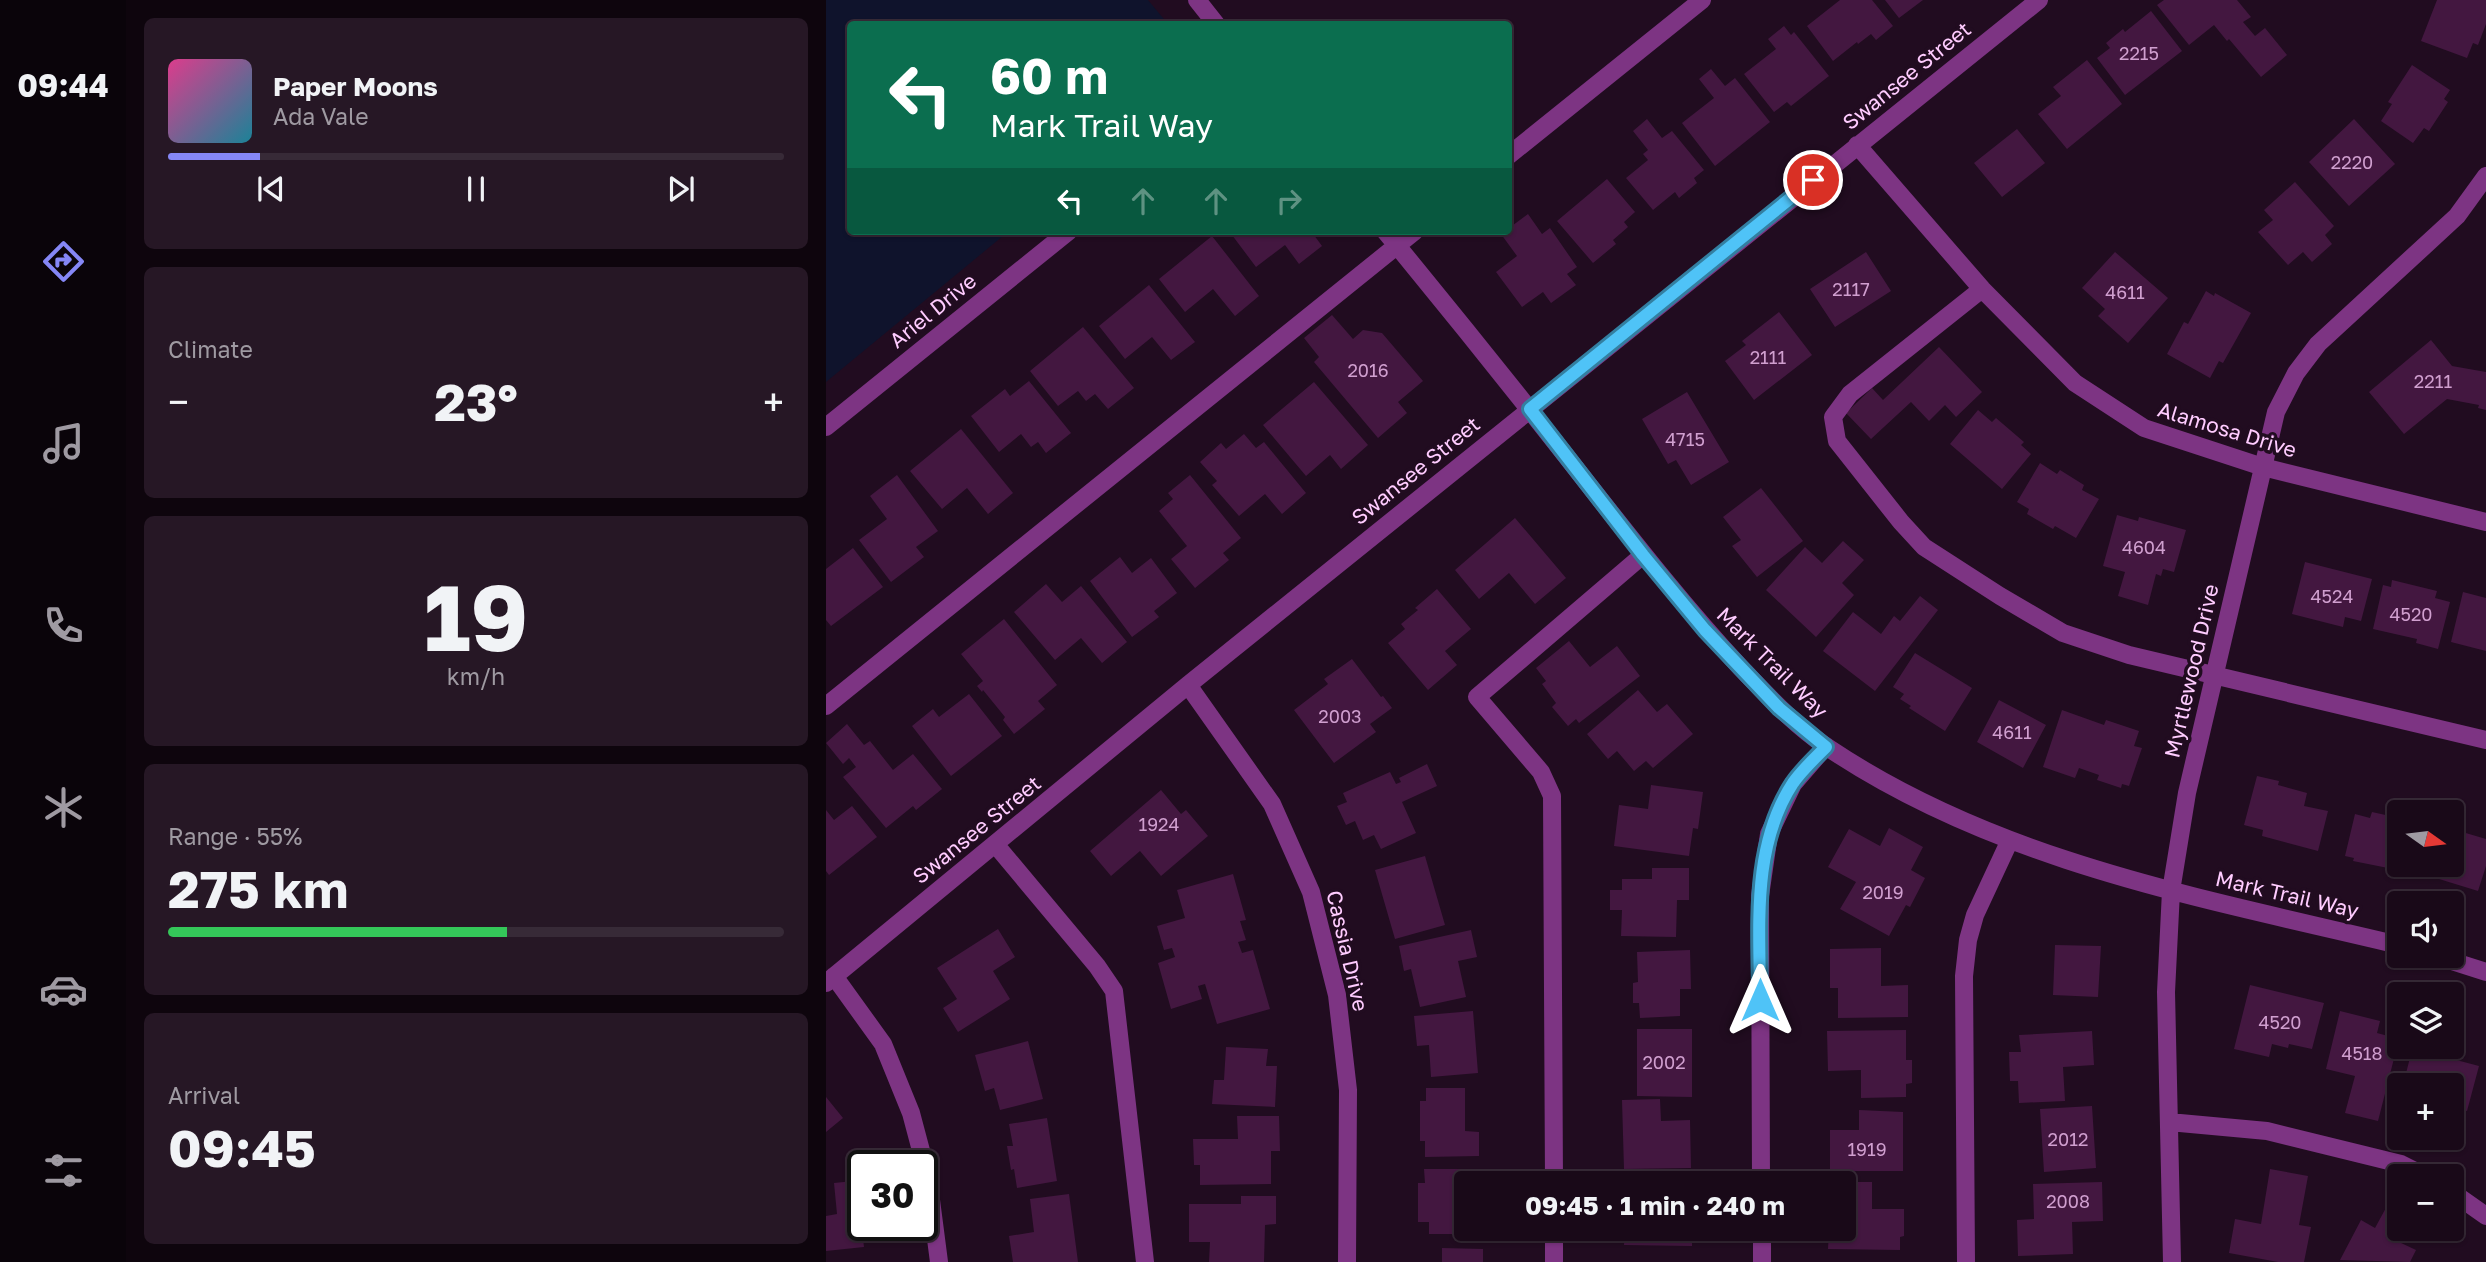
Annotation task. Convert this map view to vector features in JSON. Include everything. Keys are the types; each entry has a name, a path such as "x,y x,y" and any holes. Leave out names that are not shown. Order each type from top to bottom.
{"street":[{"path":"1197,0 1214,21"},
{"path":"1512,153 1702,0"},
{"name":"Swansee Street","path":"830,979 1188,685 2039,0"},
{"name":"Alamosa Drive","path":"1857,145 1983,289 2075,383 2144,428 2263,467 2486,522"},
{"name":"Myrtlewood Drive","path":"2172,1262 2166,992 2171,891 2187,793 2276,412 2295,373 2318,344 2456,216 2486,176"},
{"name":"Ariel Drive","path":"826,427 1064,235"},
{"name":"Mark Trail Way","path":"1388,235 1705,630 1779,708 1826,747 1931,809 2009,842 2110,875 2387,941"},
{"path":"826,706 1410,235"},
{"path":"1983,289 1850,394 1833,417 1837,441 1900,523 1924,547 2063,633 2129,655 2486,740"},
{"path":"1554,1171 1552,796 1541,772 1477,697 1643,555"},
{"name":"Cassia Drive","path":"1188,685 1272,804 1311,892 1337,995 1348,1090 1347,1262"},
{"path":"1761,1171 1760,896 1769,834 1793,784 1826,747"},
{"path":"1966,1262 1964,976 1968,940 1975,915 2009,842"},
{"path":"995,844 1097,966 1114,991 1145,1262"},
{"path":"2464,965 2486,972"},
{"path":"830,979 883,1044 911,1113 928,1177 939,1262"},
{"path":"2169,1122 2267,1130 2401,1164"},
{"path":"2464,1200 2486,1216"},
{"path":"1554,1241 1554,1262"},
{"path":"1762,1241 1762,1262"}],"shaded area":[{"path":"826,0 1148,0 1166,21 847,21 847,235 1004,235 826,382"}],"building":[{"path":"1840,0 1872,0 1893,26 1876,40 1871,34 1858,44 1857,42 1833,61 1807,26"},
{"path":"1885,0 1923,0 1899,18"},
{"path":"2164,0 2237,0 2251,17 2243,22 2255,36 2265,28 2287,55 2261,77 2214,25 2189,45 2157,5"},
{"path":"2437,0 2486,0 2486,24 2478,45 2473,43 2467,58 2421,41"},
{"path":"2151,11 2182,51 2125,95 2097,58 2110,48 2106,43"},
{"path":"1784,26 1791,35 1794,32 1829,76 1791,106 1787,102 1774,112 1744,74 1776,49 1768,39"},
{"path":"2087,60 2122,104 2067,149 2038,114 2061,96 2053,87"},
{"path":"2412,65 2450,90 2444,99 2448,102 2429,131 2424,128 2413,143 2381,121 2392,104 2388,102"},
{"path":"1711,69 1725,86 1735,78 1770,122 1715,166 1682,123 1714,98 1699,79"},
{"path":"1647,119 1662,138 1672,131 1704,170 1694,178 1697,183 1679,198 1675,192 1653,210 1626,178 1648,160 1643,154 1648,150 1633,131"},
{"path":"2354,119 2395,164 2349,206 2309,162"},
{"path":"2017,129 2045,163 2002,197 1974,163"},
{"path":"1607,179 1635,212 1624,222 1628,227 1613,240 1616,244 1593,263 1557,221"},
{"path":"2295,182 2334,226 2325,235 2332,244 2312,262 2303,252 2288,265 2258,232 2273,220 2264,210"},
{"path":"1528,214 1542,234 1550,228 1577,267 1567,274 1576,285 1551,303 1543,292 1522,307 1496,272 1517,256 1502,235 1512,235 1512,226"},
{"path":"1232,235 1314,235 1322,246 1299,264 1285,245 1256,267"},
{"path":"1212,236 1259,296 1235,316 1213,289 1185,312 1159,279"},
{"path":"1866,252 1891,291 1835,327 1810,289"},
{"path":"2115,252 2168,298 2128,343 2098,316 2105,309 2082,288"},
{"path":"1149,285 1195,342 1171,360 1152,337 1125,359 1099,326"},
{"path":"2206,291 2214,296 2215,293 2251,313 2223,363 2219,361 2210,378 2167,354 2184,322 2188,324"},
{"path":"1779,312 1812,355 1754,400 1725,361 1746,345 1742,341"},
{"path":"1332,315 1353,339 1363,330 1382,333 1423,381 1398,402 1407,413 1378,438 1314,362 1319,357 1304,338"},
{"path":"1083,327 1134,388 1108,409 1095,394 1086,401 1078,391 1058,406 1030,371"},
{"path":"2431,340 2452,366 2486,372 2486,410 2478,408 2479,405 2447,399 2404,434 2369,392"},
{"path":"1939,347 1982,392 1956,417 1945,405 1929,421 1911,402 1871,439 1846,413 1872,388 1883,400"},
{"path":"1029,381 1071,433 1046,453 1038,442 1031,447 1021,434 999,452 971,416 1005,389 1010,396"},
{"path":"1314,382 1368,445 1341,469 1330,455 1306,476 1263,425"},
{"path":"1687,392 1729,462 1691,485 1676,460 1668,464 1642,419"},
{"path":"1978,410 1992,422 1996,418 2024,442 2021,445 2031,454 2002,489 1950,444"},
{"path":"961,429 1013,493 988,514 967,488 942,509 910,471"},
{"path":"1244,434 1256,448 1264,442 1306,493 1282,514 1265,494 1239,516 1212,485 1217,481 1200,462 1221,443 1226,449"},
{"path":"2040,463 2057,474 2060,470 2084,485 2082,490 2099,499 2076,538 2027,514 2029,509 2017,502"},
{"path":"897,475 938,531 916,547 924,557 891,582 859,540 887,519 870,496"},
{"path":"1190,475 1241,538 1223,553 1229,560 1195,588 1171,559 1187,546 1159,511 1173,499 1168,493"},
{"path":"1761,488 1803,541 1757,577 1732,546 1741,540 1723,517"},
{"path":"2117,515 2138,521 2139,517 2186,530 2174,572 2163,569 2161,576 2156,574 2148,605 2118,596 2125,572 2103,566"},
{"path":"1515,518 1566,578 1535,604 1509,573 1479,599 1455,570"},
{"path":"1843,541 1864,560 1842,583 1854,595 1816,637 1766,590 1805,547 1822,563"},
{"path":"853,548 883,587 831,626 826,620 826,569"},
{"path":"1120,557 1132,573 1151,558 1177,593 1154,611 1159,617 1132,637 1090,581"},
{"path":"2305,562 2372,579 2361,621 2345,617 2343,627 2292,614"},
{"path":"2392,580 2437,591 2435,598 2450,602 2438,649 2416,643 2417,639 2373,629 2383,585 2391,587"},
{"path":"1046,584 1062,602 1081,586 1127,642 1102,663 1081,638 1055,660 1014,612"},
{"path":"1437,589 1471,629 1445,651 1457,665 1428,690 1388,643 1405,629 1401,624 1418,610 1415,608"},
{"path":"2463,592 2486,598 2486,651 2451,642"},
{"path":"1920,596 1938,610 1875,691 1823,651 1853,612 1881,634 1894,616 1900,621"},
{"path":"1004,619 1057,685 1038,701 1045,709 1014,734 1003,720 1005,717 977,686 983,681 961,654"},
{"path":"1569,641 1590,667 1617,646 1640,676 1579,723 1576,719 1568,726 1552,707 1556,703 1542,684 1546,681 1536,668"},
{"path":"1915,653 1972,688 1945,731 1909,708 1911,706 1900,699 1904,694 1893,687"},
{"path":"1352,659 1392,708 1370,724 1376,732 1334,763 1294,710 1328,684 1324,679"},
{"path":"1638,690 1657,712 1667,704 1693,734 1653,768 1646,761 1634,771 1617,751 1608,759 1587,734"},
{"path":"969,694 1002,736 951,776 912,726 933,709 939,717"},
{"path":"1999,700 2046,725 2023,768 1977,742"},
{"path":"2062,710 2104,725 2106,720 2139,731 2134,746 2142,748 2129,786 2122,784 2121,788 2097,780 2099,775 2079,768 2075,778 2043,767"},
{"path":"847,724 864,745 870,741 893,770 913,754 942,789 916,810 913,806 886,828 843,777 856,767 849,758 843,764 826,743"},
{"path":"1427,764 1437,786 1402,802 1416,833 1381,849 1374,835 1363,840 1355,821 1346,825 1337,806 1347,802 1343,793 1390,772 1396,784 1401,782 1399,778"},
{"path":"2257,776 2279,781 2278,785 2307,793 2304,806 2328,811 2318,851 2262,836 2263,830 2244,825"},
{"path":"1651,785 1703,792 1698,829 1693,828 1689,856 1614,846 1619,805 1648,809"},
{"path":"1161,790 1181,814 1186,810 1208,836 1161,876 1140,851 1111,876 1090,851"},
{"path":"852,806 877,837 829,875 826,871 826,810 834,820"},
{"path":"2372,812 2387,815 2387,868 2353,861 2354,858 2345,856 2355,814 2370,818"},
{"path":"1889,828 1923,847 1911,870 1925,878 1910,907 1906,905 1889,936 1840,909 1856,882 1828,867 1849,829 1880,846"},
{"path":"2464,832 2486,839 2486,866 2478,891 2432,877 2464,877"},
{"path":"1425,856 1445,925 1395,939 1375,870"},
{"path":"1652,868 1689,868 1689,900 1677,900 1676,937 1621,936 1622,910 1610,910 1610,890 1622,890 1622,879 1652,879"},
{"path":"1233,874 1246,920 1240,921 1246,940 1238,942 1242,953 1253,950 1270,1009 1217,1024 1205,984 1198,986 1202,999 1171,1009 1158,963 1175,957 1172,948 1164,950 1157,926 1185,918 1177,890"},
{"path":"998,929 1015,957 993,971 1010,999 958,1032 943,1008 957,999 937,968"},
{"path":"1471,930 1477,957 1458,961 1466,997 1420,1007 1411,969 1404,971 1399,946"},
{"path":"2055,945 2101,946 2098,997 2053,995"},
{"path":"1881,948 1881,986 1908,985 1908,1017 1838,1018 1838,988 1830,988 1830,949"},
{"path":"1690,950 1691,989 1680,989 1680,1016 1640,1018 1639,1003 1633,1003 1633,983 1638,982 1637,952"},
{"path":"2250,985 2324,1003 2312,1049 2289,1044 2288,1048 2272,1044 2269,1057 2234,1049"},
{"path":"1473,1011 1478,1073 1431,1077 1429,1045 1417,1046 1414,1016"},
{"path":"2340,1011 2380,1021 2377,1033 2387,1036 2387,1059 2394,1059 2390,1073 2387,1073 2387,1086 2378,1121 2345,1113 2355,1076 2326,1069"},
{"path":"1637,1029 1692,1029 1692,1097 1637,1096"},
{"path":"1906,1030 1906,1060 1912,1060 1912,1083 1906,1084 1906,1097 1861,1098 1861,1070 1828,1071 1827,1031"},
{"path":"2092,1031 2094,1065 2063,1067 2065,1101 2019,1103 2018,1081 2010,1081 2009,1052 2021,1052 2019,1035"},
{"path":"1028,1041 1043,1099 1000,1110 994,1088 985,1091 975,1055"},
{"path":"1226,1047 1268,1049 1266,1066 1277,1066 1275,1107 1212,1104 1214,1080 1224,1080"},
{"path":"2410,1059 2453,1059 2479,1066 2467,1111 2464,1110 2464,1073 2406,1073"},
{"path":"1426,1088 1465,1088 1465,1131 1479,1132 1479,1156 1425,1157 1425,1141 1420,1141 1420,1101 1426,1101"},
{"path":"826,1097 843,1118 826,1132"},
{"path":"1660,1099 1661,1121 1690,1120 1691,1168 1624,1169 1622,1100"},
{"path":"2092,1106 2096,1168 2044,1172 2040,1109"},
{"path":"1859,1110 1903,1112 1903,1171 1830,1171 1830,1130 1859,1130"},
{"path":"1237,1116 1279,1116 1280,1151 1271,1151 1271,1184 1200,1185 1200,1165 1194,1165 1193,1139 1238,1139"},
{"path":"1047,1118 1057,1181 1017,1188 1007,1146 1013,1146 1009,1124"},
{"path":"1424,1169 1473,1169 1454,1171 1454,1234 1429,1234 1429,1222 1418,1222 1418,1183 1425,1183"},
{"path":"2270,1169 2308,1176 2299,1225 2311,1227 2304,1262 2278,1262 2229,1253 2235,1219 2261,1224"},
{"path":"847,1182 847,1241 863,1241 864,1247 826,1251 826,1216 837,1214 834,1183"},
{"path":"1856,1182 1872,1182 1872,1209 1904,1209 1904,1236 1900,1237 1900,1250 1828,1249 1828,1241 1856,1241"},
{"path":"2102,1182 2103,1221 2072,1222 2073,1254 2018,1256 2017,1220 2034,1219 2033,1184"},
{"path":"1069,1194 1078,1262 1013,1262 1009,1236 1034,1232 1030,1199"},
{"path":"1241,1196 1276,1196 1276,1224 1265,1225 1264,1262 1209,1262 1210,1242 1189,1242 1189,1204 1241,1204"},
{"path":"2387,1206 2387,1241 2400,1241 2416,1250 2410,1262 2340,1260 2361,1220 2375,1228"},
{"path":"1624,1241 1692,1241 1692,1246 1624,1245"},
{"path":"1442,1248 1483,1249 1483,1262 1442,1262"}],"route":[{"path":"1760,1000 1760,896 1769,834 1793,784 1826,747 1779,708 1705,630 1530,409 1813,180"}]}
